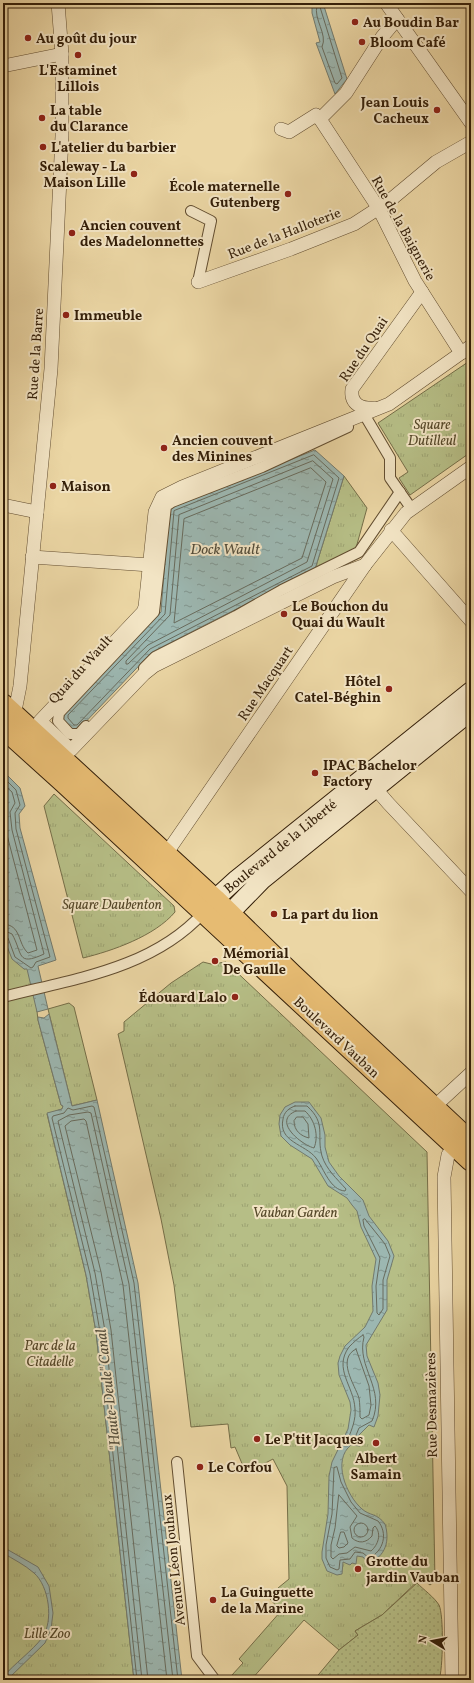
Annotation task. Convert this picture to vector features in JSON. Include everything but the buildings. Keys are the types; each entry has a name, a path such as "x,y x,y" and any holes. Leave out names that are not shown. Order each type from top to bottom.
{"main road":[{"name":"Boulevard de la Liberté","path":"230,914 262,880 471,691"},
{"name":"Boulevard de la Liberté","path":"209,906 237,879 370,781 471,711"},
{"path":"9,716 166,854 209,906"},
{"path":"9,716 209,906"},
{"name":"Boulevard Vauban","path":"209,906 230,914 434,1107 462,1140 471,1161"},
{"name":"Boulevard Vauban","path":"209,906 462,1140"}],"street":[{"name":"Rue de la Barre","path":"9,716 20,686 52,362 62,136 62,54 58,3"},
{"path":"391,4 397,19 471,123"},
{"path":"281,128 289,132 316,116 320,119 346,93 382,37 397,19"},
{"path":"3,66 62,54"},
{"name":"Rue de la Baignerie","path":"320,119 379,209 422,292 466,349"},
{"name":"Rue de la Halloterie","path":"198,282 338,230 379,209 436,162 471,142"},
{"path":"191,211 211,222 198,282"},
{"name":"Rue du Quai","path":"379,407 366,408 357,405 353,400 352,389 422,292"},
{"path":"379,407 400,398 466,349"},
{"name":"Quai du Wault","path":"379,407 182,487 162,497 154,512 155,609 152,616 59,713 58,720 70,734 79,734 155,657 236,616 282,590 359,552 400,492"},
{"path":"364,414 390,458 390,478 411,508"},
{"path":"471,467 411,508 391,530 471,621"},
{"path":"3,505 37,512"},
{"name":"Rue Macquart","path":"166,854 365,565 391,530"},
{"path":"32,557 155,565"},
{"name":"Quai du Wault","path":"155,565 143,612 40,721 72,750 144,674 154,666 333,577 365,565"},
{"path":"370,781 471,891"},
{"path":"8,996 120,967 142,957 185,930 209,906"},
{"path":"434,1107 471,1073"},
{"name":"Rue Desmazières","path":"452,1680 444,1177 446,1162 462,1140"},
{"name":"Avenue Léon Jouhaux","path":"177,1462 197,1656 215,1680"}],"green space":[{"name":"Square Dutilleul","path":"471,360 471,452 410,495 399,478 408,472 378,423"},
{"path":"344,476 367,508 356,548 315,569"},
{"name":"Square Daubenton","path":"54,794 174,906 175,912 166,921 145,935 120,947 83,958 44,806"},
{"name":"Parc de la Citadelle","path":"3,936 24,969 32,967 38,1020 61,1105 63,1106 62,1109 47,1114 86,1275 96,1332 134,1680 3,1680"},
{"name":"Vauban Garden","path":"203,962 211,964 226,962 427,1152 435,1581 430,1585 421,1578 382,1615 355,1631 358,1635 339,1650 304,1620 251,1680 238,1680 232,1675 243,1663 239,1659 281,1611 270,1599 278,1588 289,1579 287,1486 273,1459 246,1473 235,1447 231,1448 228,1424 191,1427 174,1285 161,1219 118,1034 124,1031 124,1022 171,983"},
{"path":"69,1003 74,1007 97,1100 72,1106 48,1009"},
{"path":"417,1583 432,1596 439,1605 441,1611 442,1642 439,1680 314,1680 339,1650 358,1635 355,1631 382,1615"}],"water":[{"path":"312,3 323,3 347,79 335,94 316,43 320,42 312,13"},
{"name":"Dock Wault","path":"315,450 344,476 315,569 152,652 78,730 73,730 63,719 64,713 161,612 169,508"},
{"path":"3,771 20,788 25,806 19,814 20,828 56,960 38,966 48,1009 37,1012 27,969 24,969 12,959 3,936"},
{"name":"\"Haute-Deule\" Canal","path":"49,1014 72,1106 97,1100 138,1283 182,1680 134,1680 96,1332 86,1275 47,1113 62,1109 63,1106 61,1105 38,1020 38,1017 44,1018"},
{"path":"295,1102 309,1102 321,1118 325,1135 325,1147 329,1162 339,1176 363,1200 369,1216 388,1241 394,1256 387,1280 387,1310 366,1345 367,1356 378,1383 380,1395 378,1416 374,1427 369,1425 359,1435 360,1446 351,1445 345,1451 342,1459 343,1477 346,1487 356,1503 362,1509 376,1516 385,1524 387,1542 379,1557 368,1563 363,1557 357,1556 356,1564 352,1563 350,1565 343,1562 342,1574 337,1575 327,1571 322,1559 322,1552 328,1514 329,1476 332,1462 348,1429 351,1410 350,1402 339,1375 338,1363 345,1346 365,1327 373,1311 372,1286 376,1259 361,1227 357,1211 347,1198 328,1186 312,1159 290,1145 281,1136 279,1124 280,1115 285,1107"},
{"path":"3,1547 38,1567 49,1586 53,1613 51,1629 45,1643 7,1680 3,1680 3,1677 42,1638 46,1631 49,1613 46,1595 39,1579 27,1567 3,1553"}],"place":[{"name":"Au Boudin Bar","path":"355,22"},
{"name":"Au goût du jour","path":"28,38"},
{"name":"Bloom Café","path":"362,42"},
{"name":"L'Estaminet Lillois","path":"78,55"},
{"name":"Jean Louis Cacheux","path":"437,110"},
{"name":"La table du Clarance","path":"42,118"},
{"name":"L'atelier du barbier","path":"43,147"},
{"name":"Scaleway - La Maison Lille","path":"134,174"},
{"name":"École maternelle Gutenberg","path":"288,194"},
{"name":"Ancien couvent des Madelonnettes","path":"72,233"},
{"name":"Immeuble","path":"66,315"},
{"name":"Ancien couvent des Minines","path":"164,448"},
{"name":"Maison","path":"53,486"},
{"name":"Le Bouchon du Quai du Wault","path":"284,614"},
{"name":"Hôtel Catel-Béghin","path":"389,689"},
{"name":"IPAC Bachelor Factory","path":"315,773"},
{"name":"La part du lion","path":"274,914"},
{"name":"Mémorial De Gaulle","path":"215,961"},
{"name":"Édouard Lalo","path":"235,997"},
{"name":"Le P'tit Jacques","path":"257,1439"},
{"name":"Albert Samain","path":"376,1443"},
{"name":"Le Corfou","path":"200,1467"},
{"name":"Grotte du jardin Vauban","path":"358,1569"},
{"name":"La Guinguette de la Marine","path":"213,1600"}],"park label":[{"name":"Lille Zoo","path":"47,1633"}]}
